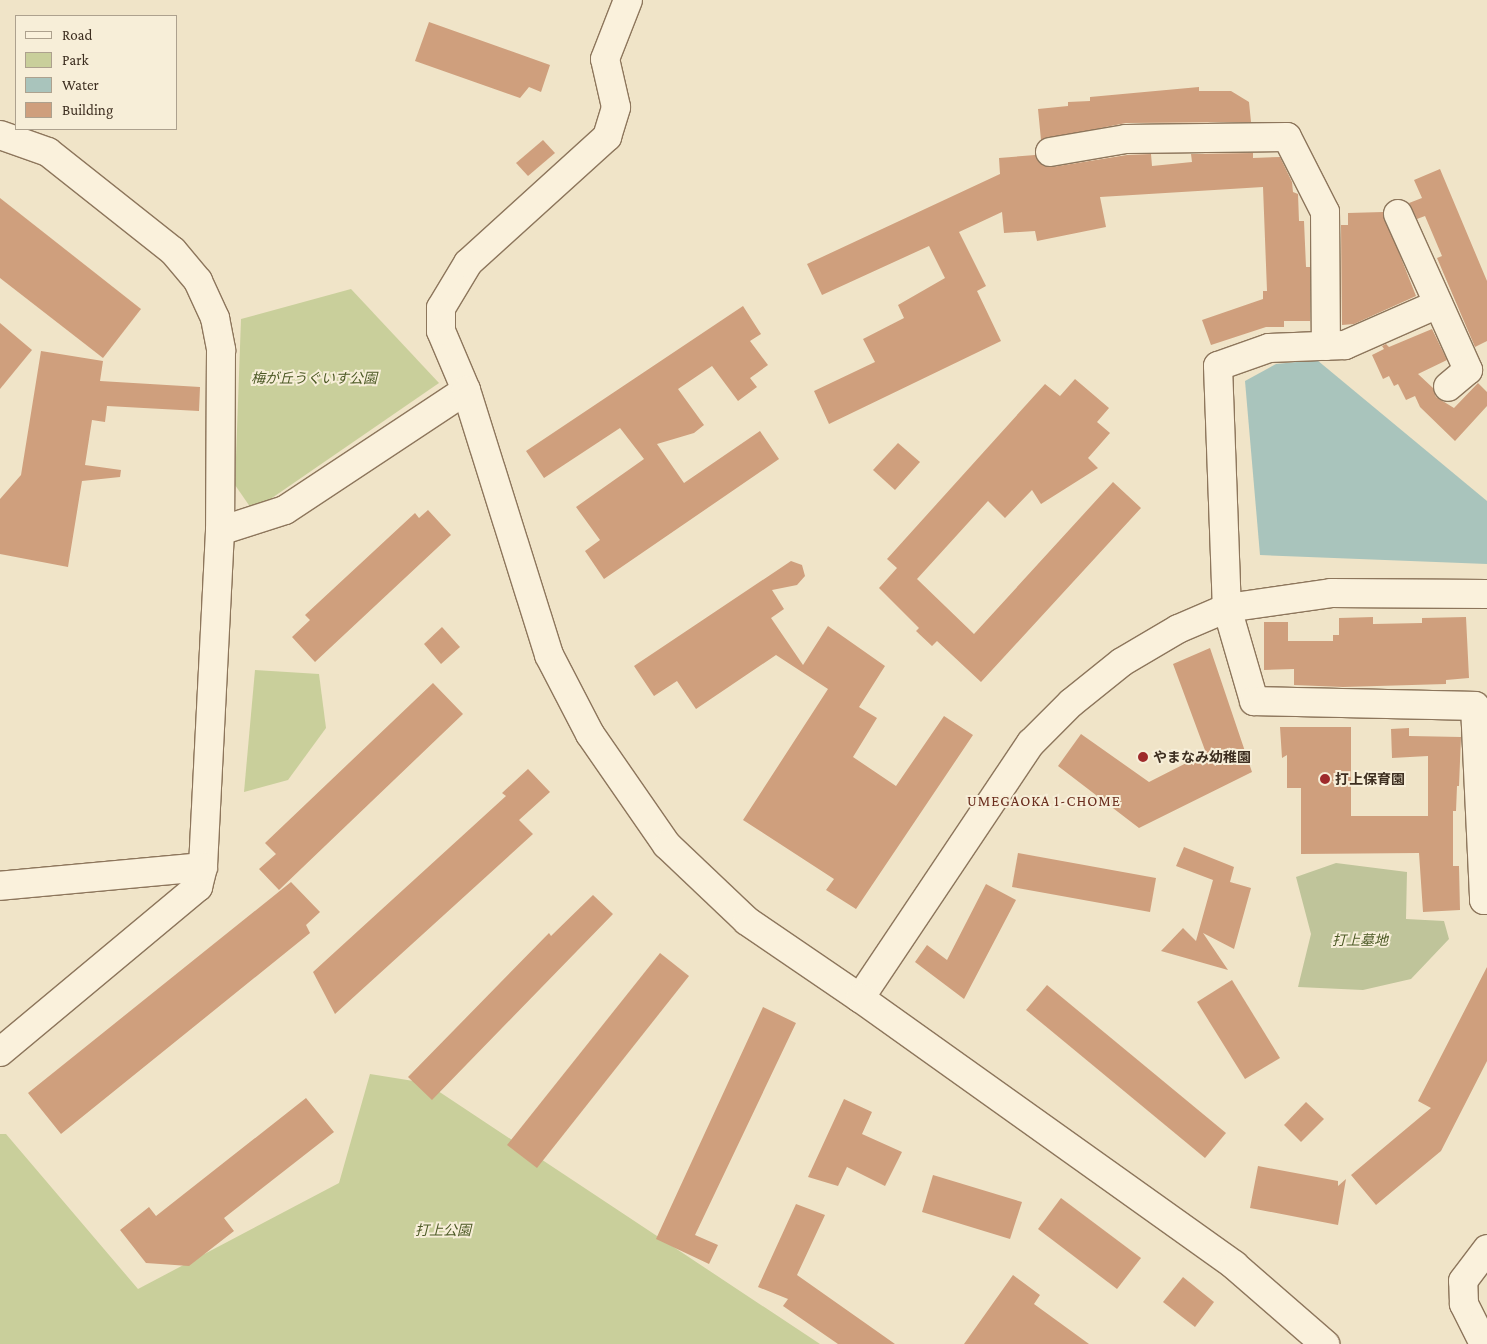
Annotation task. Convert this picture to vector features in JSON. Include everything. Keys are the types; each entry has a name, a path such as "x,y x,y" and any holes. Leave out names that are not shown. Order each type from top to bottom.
{"street":[{"path":"628,0 604,59 616,107 607,137 468,263 441,308 441,331 466,390 549,655 590,734 667,844 747,921 860,998 1234,1265 1325,1344"},
{"path":"0,135 48,152 173,251 198,281 216,318 221,350 220,531 204,867 198,887 0,1052"},
{"path":"1050,152 1126,139 1287,137 1325,212 1326,346"},
{"path":"1398,214 1468,370 1448,387"},
{"path":"1438,304 1345,345 1269,348 1218,366 1227,608 1254,701 1475,706 1484,900 1487,900"},
{"path":"220,531 284,510 466,390"},
{"path":"860,998 1031,743 1071,703 1122,662 1178,629 1227,608 1331,593 1487,594"},
{"path":"0,886 204,867"},
{"path":"1484,1344 1464,1304 1462,1281 1487,1248"}],"green space":[{"name":"梅が丘うぐいす公園","path":"351,289 439,383 253,511 235,485 241,319"},
{"path":"255,670 319,674 326,728 288,780 244,792"},
{"name":"打上墓地","path":"1336,863 1407,872 1406,919 1444,921 1449,939 1411,979 1363,990 1298,987 1311,934 1296,877"},
{"name":"打上公園","path":"370,1074 426,1083 820,1344 0,1344 0,1134 6,1134 138,1289 339,1183"}],"water":[{"path":"1317,360 1487,501 1487,564 1260,555 1245,381 1276,364"}],"building":[{"path":"429,22 550,65 541,92 529,87 520,98 415,61"},
{"path":"1199,87 1199,91 1231,91 1249,102 1251,122 1126,123 1041,140 1038,109 1068,106 1068,102 1090,101 1090,97"},
{"path":"543,140 555,153 528,176 516,163"},
{"path":"1253,153 1253,158 1280,157 1292,182 1293,192 1298,194 1299,221 1304,221 1306,267 1310,267 1310,321 1284,321 1284,327 1266,327 1211,345 1202,320 1263,299 1263,291 1267,291 1263,187 1100,197 1106,227 1037,241 1035,231 1004,233 1002,212 959,232 986,286 977,291 1001,341 829,424 814,391 875,362 863,339 904,318 898,305 945,278 929,246 822,295 807,264 1000,174 999,158 1035,155 1044,166 1052,167 1127,155 1151,154 1152,166 1192,162 1191,154"},
{"path":"1440,169 1487,281 1487,341 1475,347 1437,258 1442,256 1425,216 1417,219 1409,203 1422,198 1414,180"},
{"path":"0,198 141,309 103,358 0,278"},
{"path":"1383,212 1416,296 1354,324 1342,325 1341,225 1348,225 1348,213"},
{"path":"743,306 761,334 750,341 768,365 750,378 757,387 738,401 712,366 678,389 704,425 694,433 657,444 684,483 760,431 779,459 604,579 585,551 600,540 576,507 644,459 620,428 544,478 526,451"},
{"path":"0,323 32,350 0,389"},
{"path":"1432,329 1447,360 1418,374 1433,388 1436,397 1454,408 1478,383 1487,392 1487,406 1455,441 1420,407 1415,396 1406,400 1398,384 1394,386 1389,376 1383,379 1372,355 1384,349 1382,346 1386,344 1389,347"},
{"path":"41,351 103,361 100,381 200,387 199,411 107,406 105,422 92,420 85,465 121,470 120,477 82,481 68,567 0,554 0,499 21,475"},
{"path":"1075,379 1109,408 1097,422 1110,433 1088,458 1098,468 1041,504 1032,490 1005,518 988,501 917,579 974,634 1113,482 1141,508 981,682 937,641 932,646 916,631 919,628 879,588 897,568 887,559 1045,384 1060,396"},
{"path":"898,443 920,462 895,490 873,470"},
{"path":"428,510 451,535 315,662 292,637 310,620 305,615 415,513 419,518"},
{"path":"791,561 802,565 805,576 797,585 772,590 784,609 771,618 803,665 828,626 885,666 859,707 877,718 853,757 896,786 944,716 973,735 856,909 826,890 834,879 743,820 828,689 776,655 696,709 677,681 654,696 634,666"},
{"path":"1373,617 1373,624 1422,623 1422,618 1466,617 1469,678 1446,680 1446,684 1343,687 1294,685 1294,669 1264,670 1264,622 1288,622 1288,641 1333,641 1333,635 1339,635 1339,618"},
{"path":"442,627 460,647 441,664 424,644"},
{"path":"1210,648 1252,772 1139,828 1058,766 1081,734 1149,782 1206,753 1173,664"},
{"path":"433,683 463,714 279,890 259,869 276,854 265,843"},
{"path":"1280,727 1351,727 1351,816 1428,816 1428,756 1392,758 1391,729 1409,728 1409,736 1461,737 1459,786 1457,786 1456,811 1453,811 1453,866 1459,866 1460,910 1423,912 1419,853 1301,854 1301,788 1287,788 1287,755 1282,758"},
{"path":"528,769 550,792 519,820 533,834 335,1014 313,972 506,796 502,793"},
{"path":"1184,847 1234,867 1230,882 1251,888 1234,949 1203,933 1228,970 1161,951 1183,928 1196,941 1213,880 1176,866"},
{"path":"1018,853 1156,878 1150,912 1012,887"},
{"path":"291,882 320,912 306,925 310,933 61,1134 28,1093"},
{"path":"986,884 1016,900 964,999 915,962 927,945 947,960"},
{"path":"593,895 613,914 432,1100 408,1077 549,933 551,936"},
{"path":"660,953 689,976 537,1168 507,1145"},
{"path":"1487,967 1487,1061 1441,1151 1376,1205 1351,1175 1431,1108 1418,1101"},
{"path":"1232,980 1280,1058 1245,1079 1197,1002"},
{"path":"1047,985 1226,1133 1205,1158 1026,1010"},
{"path":"763,1007 796,1023 695,1235 718,1245 709,1264 656,1239"},
{"path":"306,1098 334,1132 224,1218 234,1231 189,1266 146,1263 120,1230 149,1207 156,1216"},
{"path":"844,1099 872,1112 862,1134 902,1152 885,1186 847,1167 838,1186 808,1177"},
{"path":"1306,1102 1324,1119 1301,1142 1284,1125"},
{"path":"1258,1166 1338,1181 1338,1186 1346,1179 1338,1225 1250,1208"},
{"path":"933,1175 1022,1202 1010,1239 922,1212"},
{"path":"1061,1198 1141,1258 1117,1289 1038,1229"},
{"path":"796,1204 825,1215 797,1275 895,1344 838,1344 783,1306 788,1299 758,1287"},
{"path":"1013,1275 1040,1295 1034,1304 1089,1344 964,1344"},
{"path":"1183,1277 1214,1302 1195,1327 1163,1302"}],"place":[{"name":"やまなみ幼稚園","path":"1143,757"},
{"name":"打上保育園","path":"1325,779"}],"district":[{"name":"UMEGAOKA 1-CHOME","path":"1044,802"}]}
